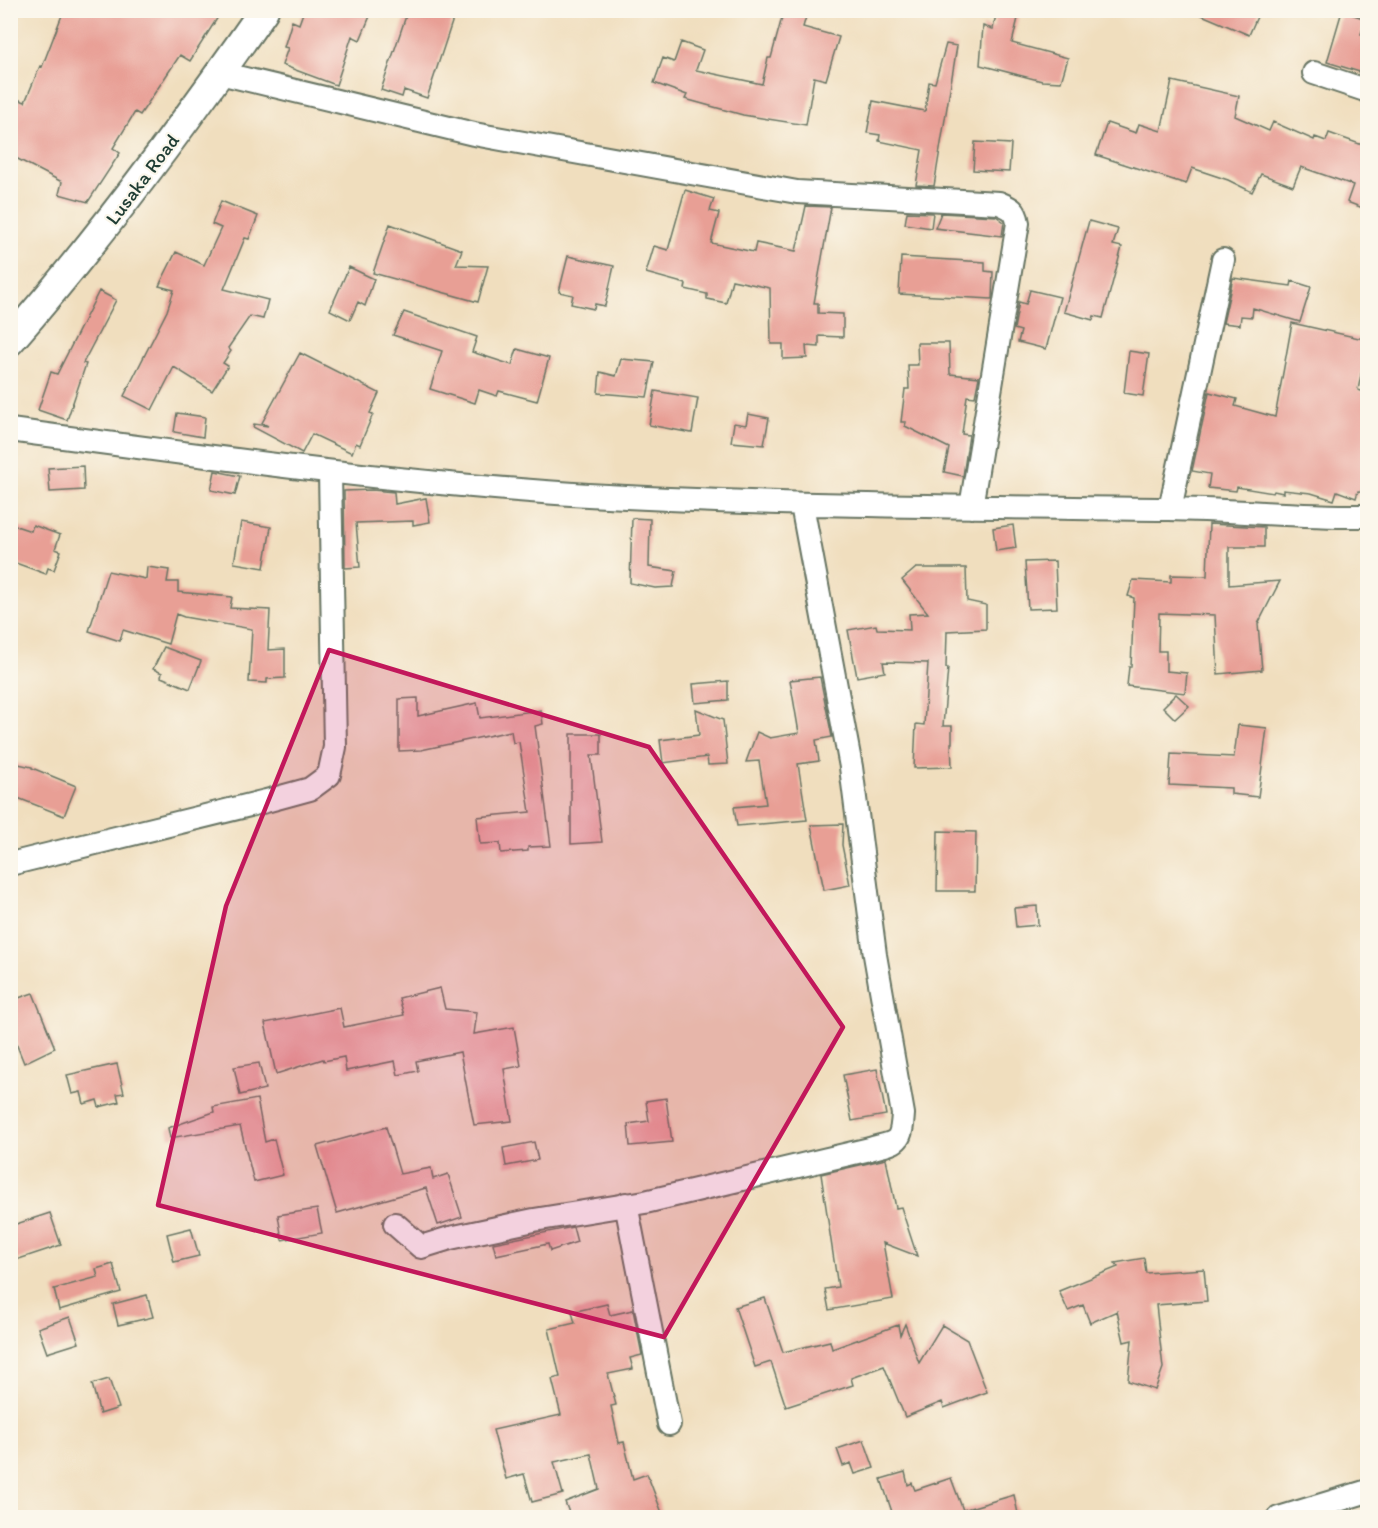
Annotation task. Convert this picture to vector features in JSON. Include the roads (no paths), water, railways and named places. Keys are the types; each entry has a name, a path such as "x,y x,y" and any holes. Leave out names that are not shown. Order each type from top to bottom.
{"street":[{"name":"Lusaka Road","path":"10,341 55,290 153,166 264,10"},
{"path":"220,73 474,134 797,192 999,203 1011,207 1016,212 1018,223 971,507"},
{"path":"1314,73 1368,91"},
{"path":"1170,510 1223,260"},
{"path":"10,430 330,473 586,495 802,505 1170,510 1311,517 1368,516"},
{"path":"10,864 310,789 329,775 335,747 330,473"},
{"path":"395,1224 422,1247 461,1236 645,1202 870,1149 895,1142 902,1134 903,1114 875,955 851,767 802,505"},
{"path":"626,1204 669,1424"},
{"path":"1279,1518 1368,1491"}]}
